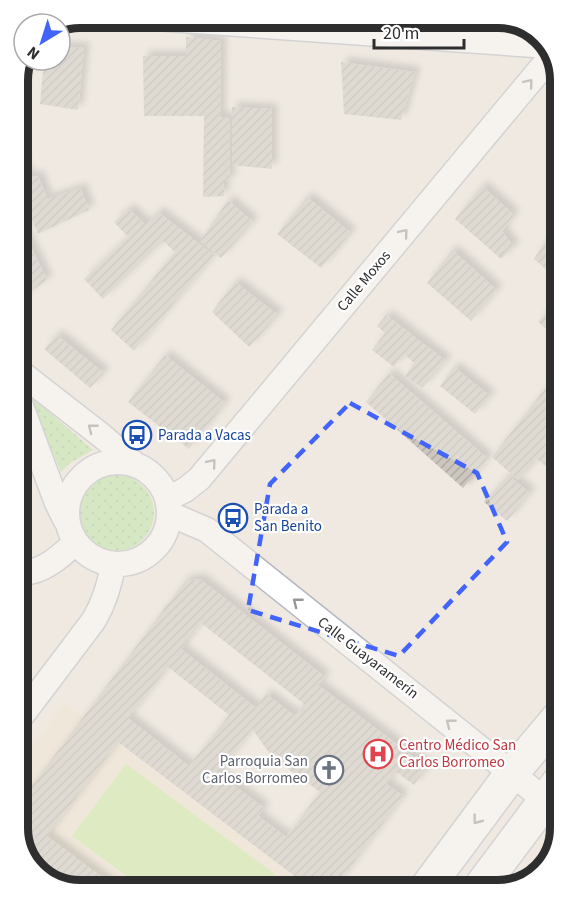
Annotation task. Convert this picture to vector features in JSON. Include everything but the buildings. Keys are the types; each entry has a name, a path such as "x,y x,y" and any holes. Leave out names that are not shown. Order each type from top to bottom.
{"main road":[{"path":"432,880 512,773 550,728"},
{"path":"486,880 550,804"}],"street":[{"path":"309,29 536,45"},
{"name":"Calle Moxos","path":"168,506 199,479 546,63"},
{"path":"29,379 137,466 153,476 164,489 168,506 166,532 151,552 130,563 113,564 92,557 72,533 57,503 29,426"},
{"path":"28,573 34,573 54,560 72,533 67,510 70,496 83,475 96,467 113,462 137,466"},
{"name":"Calle Guayaramerín","path":"168,506 207,530 512,773 550,795"},
{"path":"28,707 99,612 110,585 113,564"}],"highlighted area":[{"path":"350,403 477,473 507,542 399,656 248,610 270,484"}],"shaded area":[{"path":"64,702 297,878 308,864 329,880 77,880 64,878 41,863 30,839 28,752"}],"green space":[{"path":"35,400 93,450 70,463 61,472 31,401"},
{"path":"109,475 123,475 137,481 148,492 154,506 151,528 143,540 123,551 109,551 95,545 84,534 78,520 78,506 84,492 95,481"},
{"path":"126,764 275,874 271,880 132,880 72,836"}],"place":[{"name":"Parada a Vacas","path":"137,435"},
{"name":"Parada a San Benito","path":"233,518"},
{"name":"Centro Médico San Carlos Borromeo","path":"378,754"},
{"name":"Parroquia San Carlos Borromeo","path":"329,770"}]}
